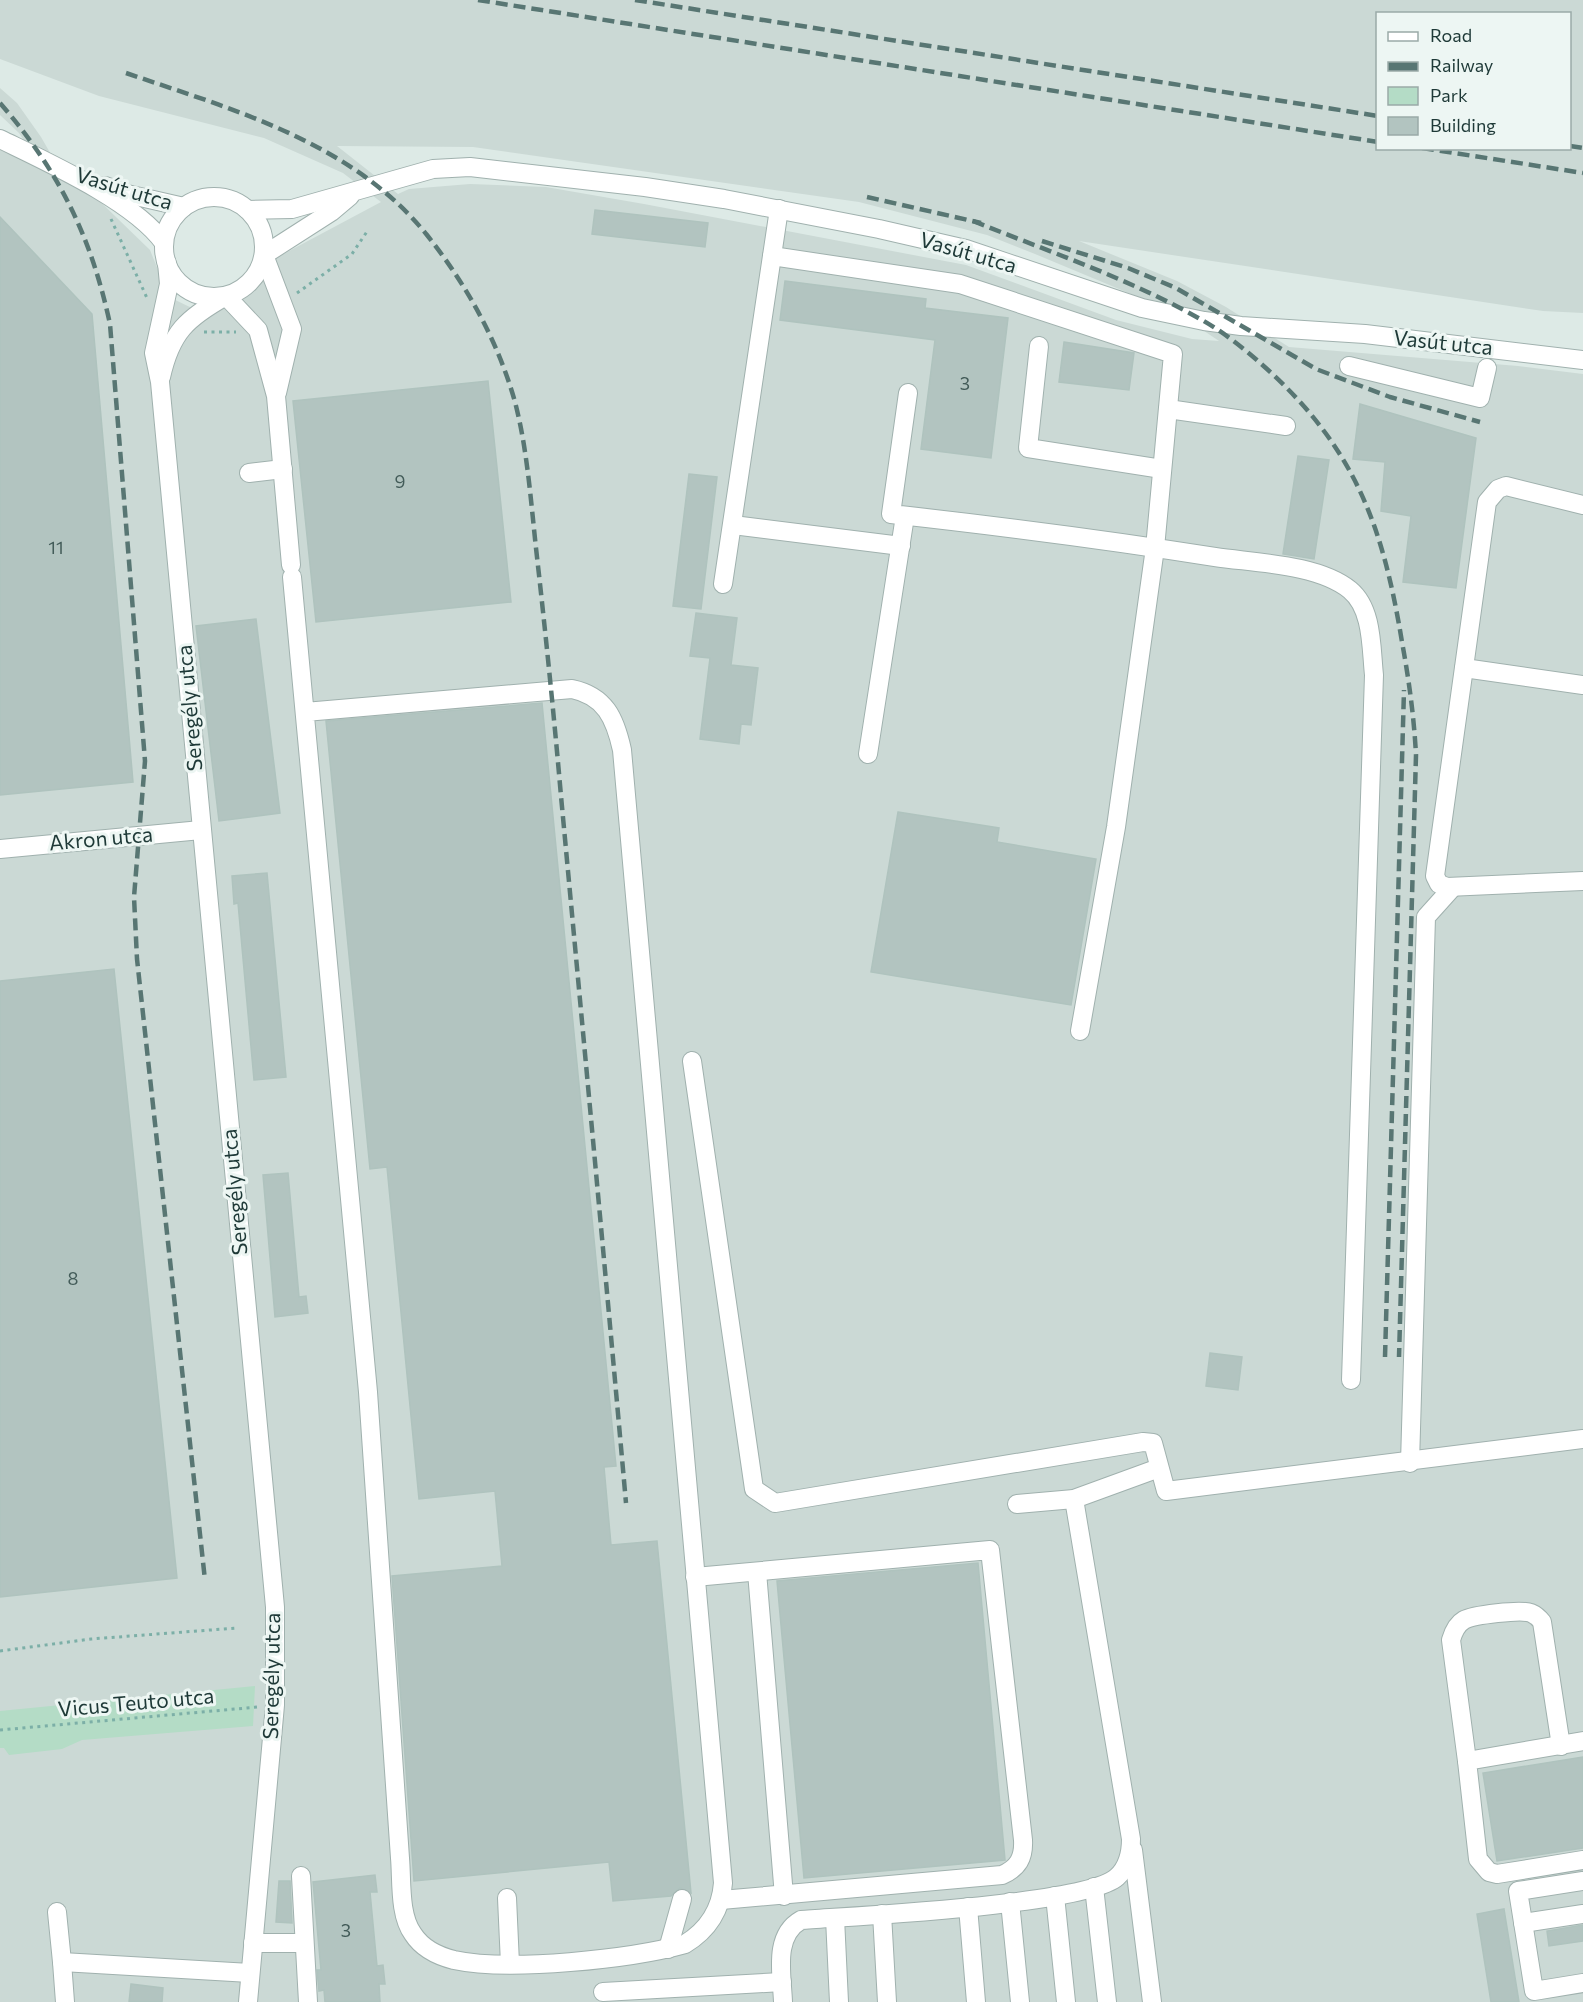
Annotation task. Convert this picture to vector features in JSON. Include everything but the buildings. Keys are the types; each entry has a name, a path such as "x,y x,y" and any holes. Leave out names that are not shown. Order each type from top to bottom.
{"street":[{"name":"Vasút utca","path":"0,139 64,170 127,194 184,207"},
{"name":"Vasút utca","path":"354,193 331,212 264,255 255,276 247,285 226,296 213,297 191,292 176,280 167,263 164,243 170,222 184,207 205,198 216,197 238,203 248,210 292,209 433,169 470,167 645,187 779,209 966,249 1142,308 1204,321 1241,326 1365,334 1583,360"},
{"name":"Vasút utca","path":"64,170 137,215 164,243"},
{"path":"723,584 779,209"},
{"path":"248,210 263,235 264,255 292,329 276,396"},
{"path":"772,256 960,284 1173,354 1155,548 1116,827 1080,1031"},
{"name":"Seregély utca","path":"167,263 169,284 154,353 160,382 275,1607 275,1705 248,2002"},
{"path":"226,296 258,330 276,396 291,571 368,1392 406,1921 420,1944 436,1954 454,1960 510,1964 591,1959 668,1949 697,1937 714,1916 722,1900 723,1883 622,750 617,728 610,711 598,699 586,692 572,689 305,712"},
{"name":"Seregély utca","path":"160,382 165,358 183,324 201,310 226,296"},
{"path":"1039,346 1028,448 1162,469"},
{"path":"1349,366 1480,399 1487,368"},
{"path":"908,393 891,514 1304,570 1336,580 1353,592 1365,612 1374,675 1351,1380"},
{"path":"1168,409 1286,426"},
{"path":"249,473 283,469"},
{"path":"1583,505 1514,486 1506,486 1491,496 1487,502 1435,876 1439,884 1453,887 1583,881"},
{"path":"868,754 905,516"},
{"path":"733,525 901,546"},
{"path":"1464,668 1583,685"},
{"name":"Akron utca","path":"0,849 201,830"},
{"path":"1410,1463 1426,917 1453,887"},
{"path":"692,1061 754,1489 775,1503 1143,1442 1153,1443 1166,1491 1410,1463 1583,1439"},
{"path":"1017,1504 1074,1499 1159,1468"},
{"path":"1074,1499 1131,1839 1152,2002"},
{"path":"695,1577 990,1550 1023,1840 1023,1851 1017,1866 1002,1875 722,1900"},
{"path":"758,1572 784,1896"},
{"path":"1561,1746 1542,1622 1538,1616 1523,1611 1464,1620 1451,1640 1478,1859 1489,1872 1497,1874 1583,1860"},
{"path":"1467,1761 1583,1741"},
{"path":"783,2002 782,1947 788,1931 801,1920 968,1907 1055,1896 1094,1887 1116,1878 1124,1870 1131,1851 1131,1839"},
{"path":"301,1876 308,2002"},
{"path":"1583,1881 1518,1891 1534,1991 1583,1983"},
{"path":"1094,1887 1107,2002"},
{"path":"1055,1896 1066,2002"},
{"path":"507,1898 510,1964"},
{"path":"668,1949 682,1899"},
{"path":"1010,1902 1020,2002"},
{"path":"968,1907 976,2002"},
{"path":"57,1912 65,2002"},
{"path":"882,1914 886,2002"},
{"path":"1523,1923 1583,1914"},
{"path":"835,1918 839,2002"},
{"path":"253,1942 303,1943"},
{"path":"62,1962 250,1973"},
{"path":"603,1992 641,1996 687,1995 782,1982"}],"path":[{"path":"0,1651 91,1639 237,1628"},
{"name":"Vicus Teuto utca","path":"0,1730 275,1705"}],"shaded area":[{"path":"0,0 1583,0 1583,313 1543,311 1079,241 1177,281 1226,307 1289,347 1518,366 1583,374 1583,2002 0,2002 0,146 40,165 19,133 0,115 0,88 17,103 41,137 64,177 84,186 150,250 169,297 194,309 229,309 264,280 276,258 381,202 343,173 264,138 99,96 0,59","holes":["337,146 473,147 859,202 987,235 1179,314 1219,341 1192,339 1116,320 966,265 644,204 546,187 470,184 409,189 398,194"]}],"green space":[{"path":"255,1686 253,1726 82,1740 62,1749 9,1755 4,1748 0,1748 0,1711"}],"railway":[{"path":"478,0 1376,142"},
{"path":"635,0 1376,116"},
{"path":"126,73 249,116 289,133 364,176 397,203 427,235 455,273 490,335 508,379 526,459 547,647 626,1503"},
{"path":"0,103 39,154 70,206 93,262 110,324 145,761 134,897 137,959 205,1580"},
{"path":"1571,146 1583,148"},
{"path":"1435,150 1583,173"},
{"path":"867,197 981,223"},
{"path":"973,221 1147,292 1202,320 1236,343 1298,399 1323,430 1344,461 1361,493 1374,526 1385,562 1402,642 1411,698 1416,755 1399,1357"},
{"path":"1042,241 1128,268 1176,288 1316,369 1390,397 1480,422"},
{"path":"1385,1357 1404,690"}]}
